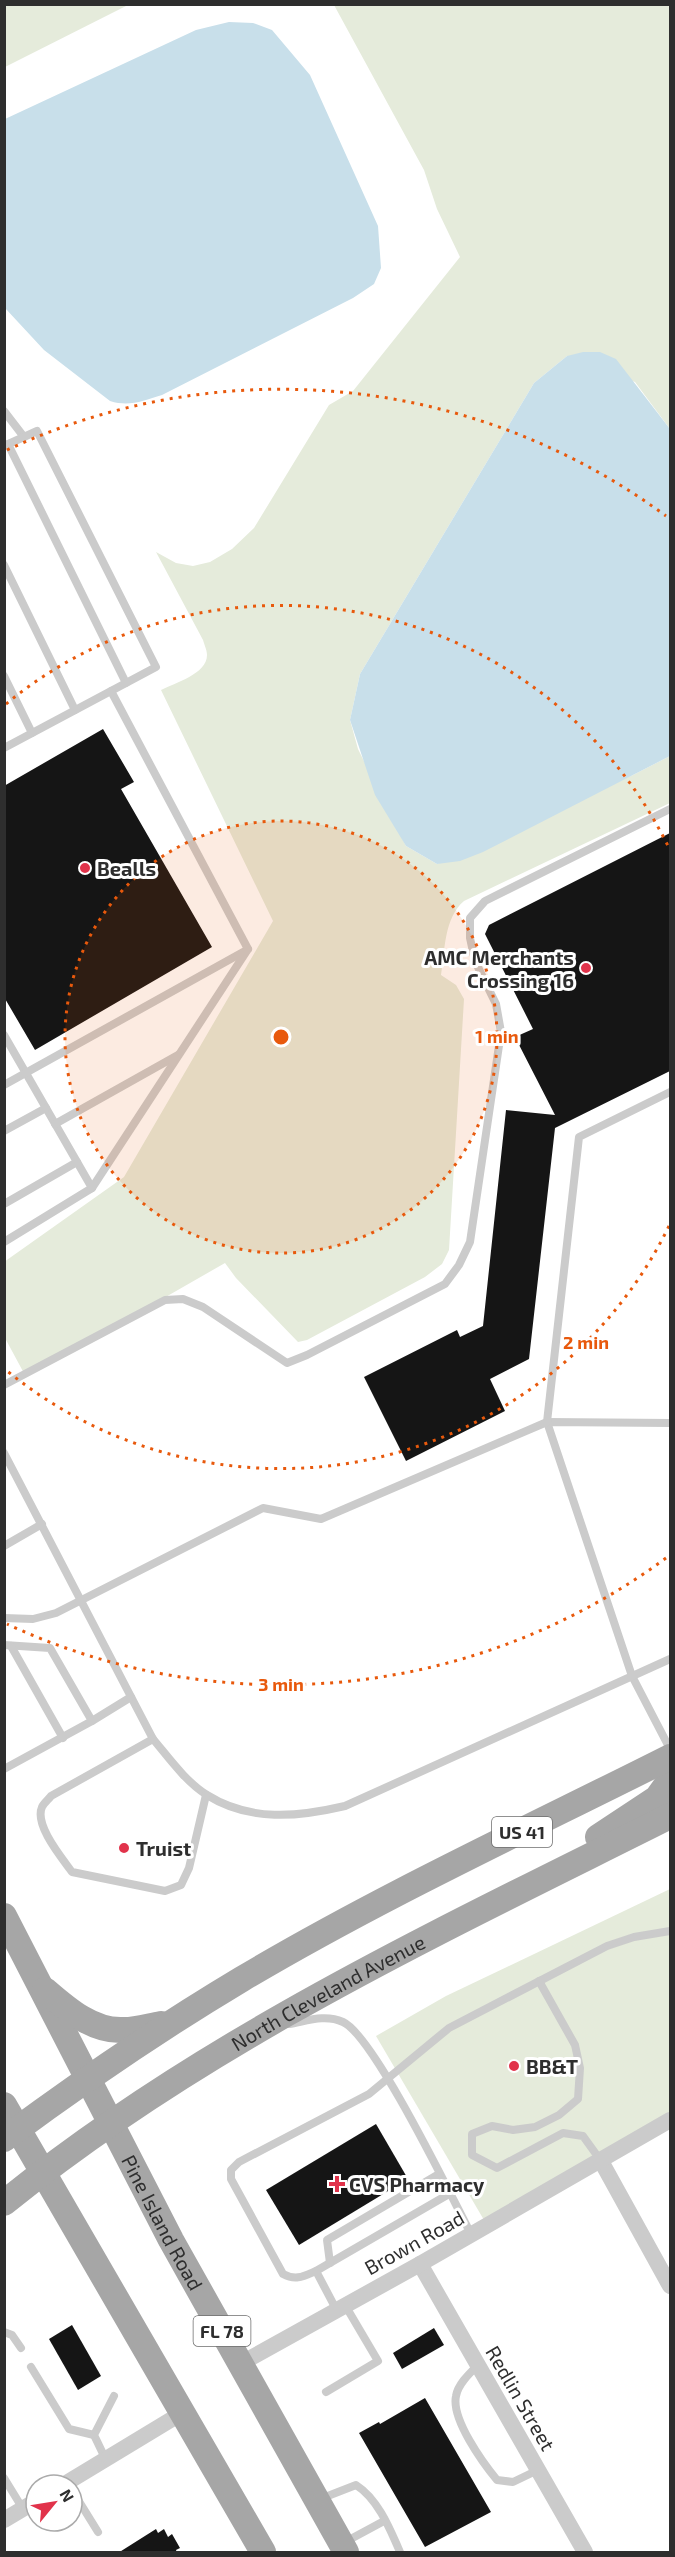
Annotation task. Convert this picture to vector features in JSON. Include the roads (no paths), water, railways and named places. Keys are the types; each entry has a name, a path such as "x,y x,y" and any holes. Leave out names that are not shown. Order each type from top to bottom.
{"main road":[{"name":"US 41","path":"11,2134 86,2078 242,1979 312,1940 670,1757"},
{"path":"500,1902 657,1798 670,1780"},
{"name":"North Cleveland Avenue","path":"4,2203 110,2125 259,2030 370,1967 670,1816"},
{"name":"FL 78","path":"4,1916 86,2078"},
{"path":"38,1984 70,2011 97,2026 122,2031 174,2021"},
{"name":"Pine Island Road","path":"86,2078 240,2364 343,2548"},
{"path":"4,2104 11,2134 43,2174 263,2553"}],"street":[{"name":"Brown Road","path":"240,2364 420,2264 670,2120"},
{"path":"601,2161 670,2286"},
{"name":"Redlin Street","path":"420,2264 585,2553"},
{"path":"84,2475 182,2413"},
{"path":"4,2520 24,2508"}],"lane":[{"path":"4,411 24,437"},
{"path":"4,747 156,667 37,431 6,445 126,682"},
{"path":"4,565 75,710"},
{"path":"4,676 32,733"},
{"path":"111,691 248,949"},
{"path":"4,1385 165,1300 183,1299 203,1307 287,1363 445,1284 459,1265 470,1242 501,1032 496,1004 475,961 470,938 470,918 485,901 670,809"},
{"path":"4,1242 92,1188 248,949"},
{"path":"4,1086 248,949"},
{"path":"4,1035 92,1188"},
{"path":"56,1124 180,1054"},
{"path":"670,1092 579,1137 547,1422 632,1676 670,1749"},
{"path":"4,1131 46,1108"},
{"path":"4,1204 77,1162"},
{"path":"4,1618 33,1619 56,1614 263,1508 321,1519 547,1422 670,1423"},
{"path":"4,1453 153,1739 179,1770 206,1795 241,1811 275,1816 309,1815 345,1806 670,1659"},
{"path":"4,1546 42,1524"},
{"path":"8,1646 50,1648 92,1722"},
{"path":"8,1646 63,1738"},
{"path":"4,1769 92,1722 131,1697"},
{"path":"153,1739 51,1796 41,1808 40,1820 54,1847 72,1872 165,1891 181,1885 189,1868 206,1795"},
{"path":"449,2194 316,2271 299,2278 284,2274 231,2179 231,2170 239,2162 369,2094 448,2028 607,1946 634,1937 670,1931"},
{"path":"539,1981 575,2045 580,2068 578,2099 559,2115 535,2127 513,2130 492,2126 472,2134 472,2155 497,2168 562,2133 583,2136 601,2161"},
{"path":"259,2030 324,2017 343,2022 354,2029 376,2058 471,2234"},
{"path":"330,2263 327,2240 439,2174"},
{"path":"316,2271 378,2361 326,2392"},
{"path":"4,2332 12,2335 21,2348"},
{"path":"478,2365 463,2382 455,2397 460,2420 478,2456 497,2480 513,2482 538,2470"},
{"path":"31,2367 69,2429 94,2435"},
{"path":"94,2435 114,2396"},
{"path":"94,2435 106,2460"},
{"path":"4,2478 24,2500"},
{"path":"317,2500 356,2485 364,2490 384,2521 400,2553"},
{"path":"84,2511 98,2532"},
{"path":"343,2548 384,2521"}],"water":[{"path":"229,22 253,23 272,30 310,75 378,226 381,268 374,284 353,298 162,395 130,403 110,401 44,350 5,308 5,119 196,30"},
{"path":"583,352 600,352 616,359 670,429 670,756 483,852 460,861 437,864 406,846 375,795 350,720 360,674 534,383 567,356"}],"place":[{"name":"Bealls","path":"85,868"},
{"name":"AMC Merchants Crossing 16","path":"586,968"},
{"name":"Truist","path":"124,1848"},
{"name":"BB&T","path":"514,2066"},
{"name":"CVS Pharmacy","path":"337,2184"}]}
